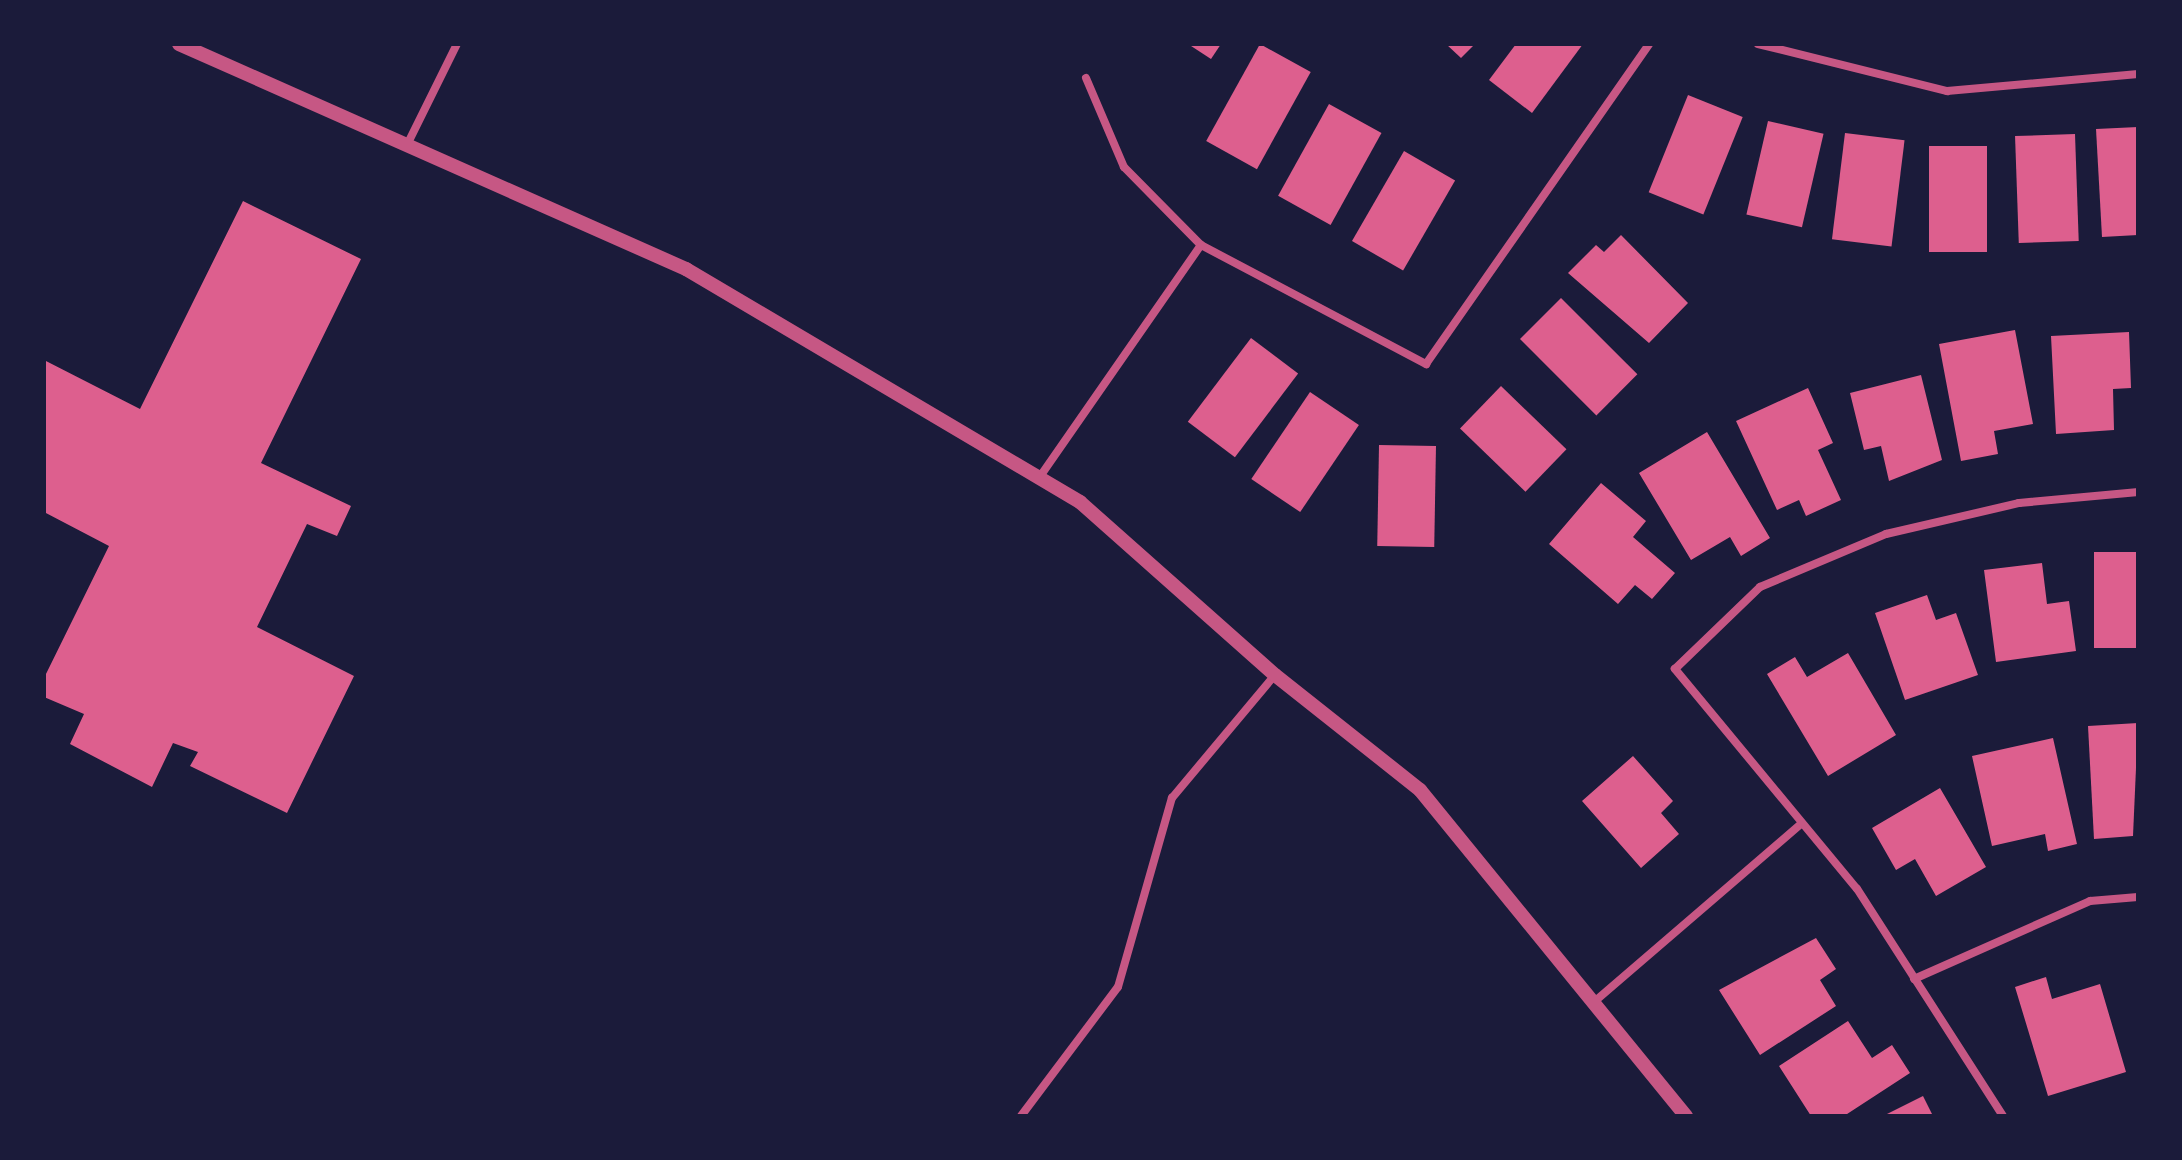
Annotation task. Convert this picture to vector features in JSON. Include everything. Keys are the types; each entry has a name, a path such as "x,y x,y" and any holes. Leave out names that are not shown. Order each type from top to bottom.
{"street":[{"path":"179,44 686,269 1080,502 1275,675 1420,790 1686,1116"},
{"path":"407,145 457,44"},
{"path":"1086,78 1124,167 1201,245 1426,364 1649,44"},
{"path":"1758,44 1947,91 2138,74"},
{"path":"1039,478 1201,245"},
{"path":"2003,1116 1857,889 1675,669 1760,587 1886,534 2019,503 2138,492"},
{"path":"1021,1116 1118,987 1172,798 1275,675"},
{"path":"1594,1002 1802,823"},
{"path":"1914,979 2090,901 2138,897"}],"building":[{"path":"1188,44 1221,44 1211,59"},
{"path":"1260,44 1311,72 1257,169 1206,141"},
{"path":"1446,44 1475,44 1461,58"},
{"path":"1516,44 1583,44 1532,113 1489,80"},
{"path":"1688,95 1743,117 1703,214 1649,192"},
{"path":"1329,104 1381,133 1331,225 1278,196"},
{"path":"1768,121 1824,134 1802,227 1746,215"},
{"path":"2138,127 2138,235 2102,237 2096,129"},
{"path":"1845,133 1905,140 1892,247 1832,239"},
{"path":"2075,134 2079,241 2019,243 2015,136"},
{"path":"1929,146 1987,146 1987,252 1929,252"},
{"path":"1404,151 1455,180 1403,271 1352,241"},
{"path":"243,201 361,259 261,463 351,506 337,536 307,524 257,627 354,676 287,813 190,766 198,752 173,743 152,787 70,744 84,714 44,697 44,678 109,546 44,512 44,360 140,409"},
{"path":"1621,235 1688,303 1649,343 1568,273 1596,245 1604,252"},
{"path":"1561,298 1637,374 1596,415 1520,339"},
{"path":"2015,330 2033,424 1994,431 1998,454 1961,461 1939,344"},
{"path":"2129,332 2131,388 2113,389 2114,430 2056,434 2051,336"},
{"path":"1251,338 1298,374 1235,457 1188,422"},
{"path":"1921,375 1942,460 1889,481 1881,446 1864,450 1850,393"},
{"path":"1501,386 1566,449 1525,492 1460,428"},
{"path":"1808,388 1833,443 1818,450 1841,500 1806,516 1799,500 1777,510 1736,421"},
{"path":"1310,392 1359,425 1300,512 1251,479"},
{"path":"1707,432 1770,538 1741,556 1730,537 1691,560 1639,473"},
{"path":"1379,445 1436,446 1434,547 1377,546"},
{"path":"1601,483 1646,521 1633,537 1675,573 1652,599 1635,585 1618,604 1549,544"},
{"path":"2094,552 2138,552 2138,648 2094,648"},
{"path":"2042,563 2047,604 2069,601 2076,651 1996,662 1984,570"},
{"path":"1927,595 1936,620 1956,613 1978,675 1905,700 1875,613"},
{"path":"1848,653 1896,735 1828,776 1767,674 1795,657 1807,677"},
{"path":"2138,723 2133,836 2094,839 2088,726"},
{"path":"2053,738 2077,844 2048,851 2045,834 1992,846 1972,756"},
{"path":"1633,756 1673,801 1661,813 1679,834 1641,868 1582,801"},
{"path":"1940,788 1986,867 1936,896 1915,859 1896,870 1872,828"},
{"path":"1816,938 1836,969 1820,980 1836,1006 1760,1055 1719,990"},
{"path":"2046,977 2052,999 2100,984 2126,1072 2048,1096 2015,987"},
{"path":"1848,1021 1872,1058 1892,1045 1910,1073 1844,1116 1811,1116 1779,1066"},
{"path":"1923,1096 1933,1116 1883,1116"}]}
